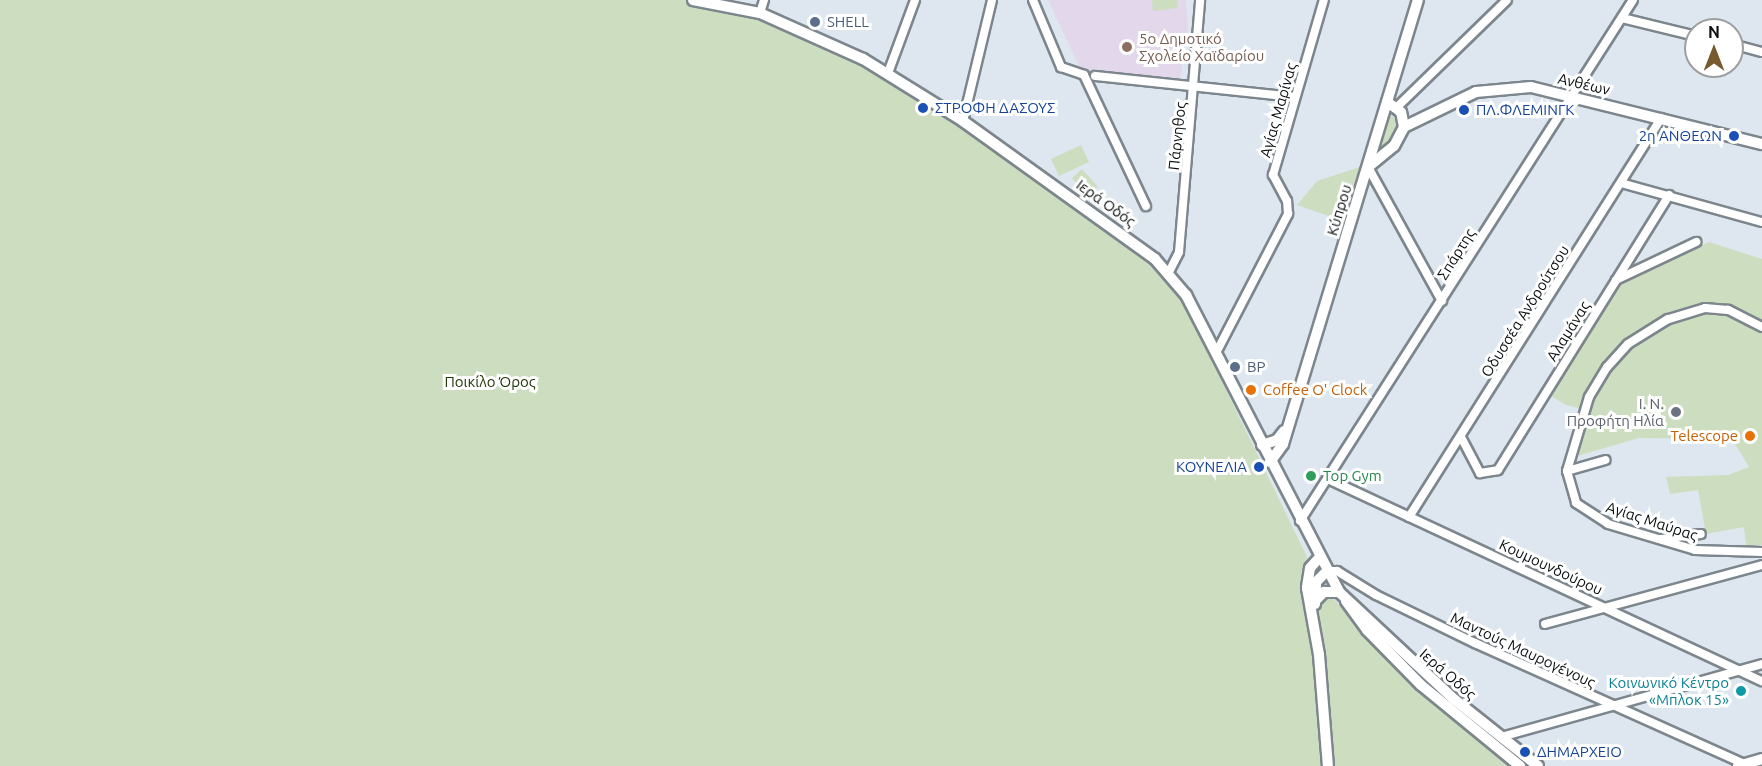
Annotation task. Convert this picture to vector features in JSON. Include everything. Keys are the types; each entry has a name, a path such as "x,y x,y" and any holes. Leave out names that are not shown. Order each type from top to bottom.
{"main road":[{"name":"Ιερά Οδός","path":"693,0 760,13 888,73 963,121 1092,210 1169,272 1186,295 1319,558 1353,614 1421,685 1520,766"},
{"name":"Κύπρου","path":"1270,462 1281,450 1368,167 1392,104 1418,0"},
{"name":"Ανθέων","path":"1404,127 1492,88 1531,87 1661,117 1762,144"},
{"path":"1368,167 1394,146 1404,127 1392,104"},
{"path":"1262,445 1277,440 1286,428"},
{"path":"1317,634 1307,588 1310,568 1319,558"},
{"path":"1327,571 1316,582 1315,601 1329,766"},
{"path":"1315,601 1324,592 1342,595"},
{"name":"Ιερά Οδός","path":"1342,595 1501,737 1538,766"},
{"path":"1741,765 1762,759"}],"street":[{"path":"760,13 764,0"},
{"path":"888,73 915,0"},
{"path":"963,121 992,0"},
{"path":"1033,0 1061,67 1084,75 1146,206"},
{"name":"Πάρνηθος","path":"1169,272 1179,252 1195,86 1200,0"},
{"name":"Αγίας Μαρίνας","path":"1216,352 1288,214 1287,201 1273,175 1324,0"},
{"path":"1392,104 1507,0"},
{"name":"Σπάρτης","path":"1300,521 1633,0"},
{"path":"1622,18 1684,33"},
{"path":"1744,47 1762,52"},
{"path":"1095,76 1295,97"},
{"name":"Οδυσσέα Ανδρούτσου","path":"1409,516 1661,117"},
{"path":"1368,167 1442,301"},
{"path":"1621,183 1762,222"},
{"name":"Αλαμάνας","path":"1461,437 1475,468 1485,474 1498,470 1669,195"},
{"path":"1615,281 1696,242"},
{"path":"1567,471 1589,397 1607,367 1628,344 1668,319 1705,308 1728,310 1762,327"},
{"path":"1567,471 1605,460"},
{"name":"Αγίας Μαύρας","path":"1567,471 1576,503 1608,524 1695,550 1762,552"},
{"name":"Κουμουνδούρου","path":"1328,479 1762,681"},
{"path":"1657,539 1701,534"},
{"path":"1545,624 1762,566"},
{"name":"Μαντούς Μαυρογένους","path":"1327,571 1337,571 1376,595 1741,765"},
{"path":"1501,737 1762,664"}],"shaded area":[{"name":"5ο Δημοτικό Σχολείο Χαϊδαρίου","path":"1048,0 1186,0 1188,26 1180,79 1080,68"}],"green space":[{"name":"Ποικίλο Όρος","path":"0,0 693,0 760,13 916,89 1169,272 1308,559 1330,595 1396,666 1459,723 1515,766 0,766"},
{"path":"1152,0 1177,0 1178,8 1153,11"},
{"path":"1386,112 1399,121 1389,148 1380,155 1374,153"},
{"path":"1081,145 1089,162 1059,176 1051,159"},
{"path":"1360,167 1340,220 1297,205 1317,181"},
{"path":"1082,169 1098,187 1087,196 1072,178"},
{"path":"1709,242 1762,259 1762,545 1746,546 1744,527 1706,534 1698,490 1670,494 1666,477 1728,475 1749,467 1732,439 1639,438 1577,456 1590,411 1566,405 1548,394 1620,283"}],"place":[{"name":"SHELL","path":"815,22"},
{"name":"5ο Δημοτικό Σχολείο Χαϊδαρίου","path":"1127,47"},
{"name":"ΣΤΡΟΦΗ ΔΑΣΟΥΣ","path":"923,108"},
{"name":"ΠΛ.ΦΛΕΜΙΝΓΚ","path":"1464,110"},
{"name":"2η ΑΝΘΕΩΝ","path":"1734,136"},
{"name":"BP","path":"1235,367"},
{"name":"Coffee O' Clock","path":"1251,390"},
{"name":"Ι. Ν. Προφήτη Ηλία","path":"1676,412"},
{"name":"Telescope","path":"1750,436"},
{"name":"ΚΟΥΝΕΛΙΑ","path":"1259,467"},
{"name":"Top Gym","path":"1311,476"},
{"name":"Κοινωνικό Κέντρο «Μπλοκ 15»","path":"1741,691"},
{"name":"ΔΗΜΑΡΧΕΙΟ","path":"1525,752"}]}
